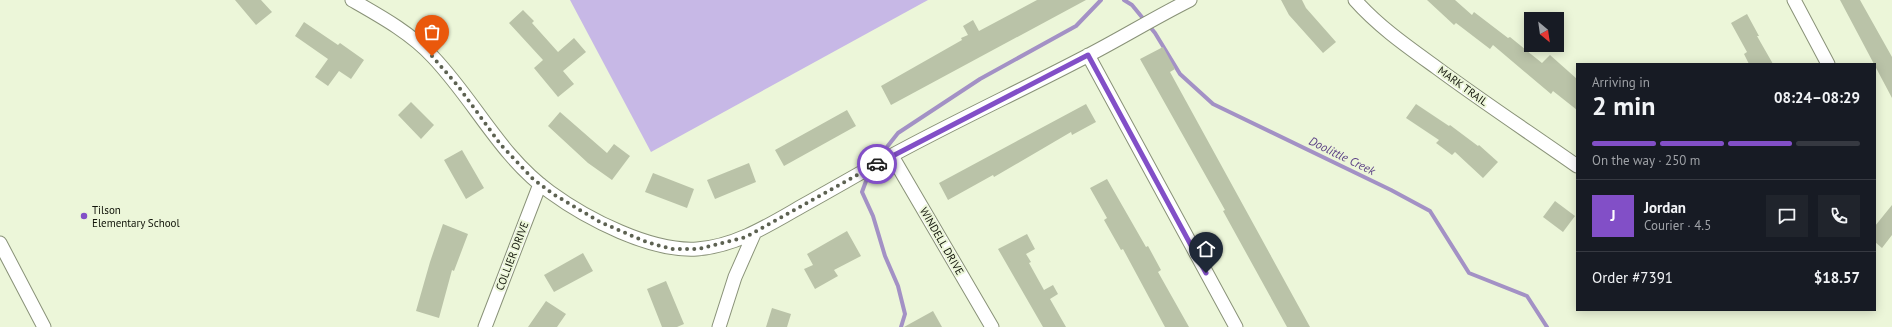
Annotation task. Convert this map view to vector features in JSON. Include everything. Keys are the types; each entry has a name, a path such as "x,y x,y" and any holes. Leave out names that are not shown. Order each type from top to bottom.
{"street":[{"path":"352,0 373,11 422,46 458,86 501,145 540,184 553,194 600,222 644,241 673,249 698,249 754,234 892,156 1088,55 1190,0"},
{"name":"MARK TRAIL","path":"1355,0 1366,12 1396,38 1576,165"},
{"path":"1794,0 1827,63"},
{"path":"1088,55 1236,327"},
{"name":"WINDELL DRIVE","path":"892,156 992,327"},
{"name":"COLLIER DRIVE","path":"485,327 540,184"},
{"path":"719,327 735,277 754,234"},
{"path":"0,243 44,327"}],"shaded area":[{"path":"570,0 928,0 651,152"}],"building":[{"path":"235,0 261,0 272,12 256,25"},
{"path":"1037,0 1086,0 891,105 881,86 962,40 961,38 968,35 963,26 973,20 979,31"},
{"path":"1281,0 1302,0 1306,8 1336,42 1323,53 1289,15"},
{"path":"1427,0 1455,0 1472,15 1474,12 1508,38 1510,37 1524,48 1524,52 1528,52 1542,63 1550,55 1576,78 1576,109 1553,91 1551,94 1493,45 1490,49 1456,23 1454,25"},
{"path":"1840,0 1860,0 1892,57 1892,98 1876,68 1876,63 1873,63"},
{"path":"523,10 534,21 532,23 558,52 574,38 586,52 563,71 574,84 558,97 534,68 543,60 509,23"},
{"path":"1747,14 1759,36 1757,36 1772,63 1748,63 1744,54 1747,52 1731,23"},
{"path":"304,22 338,45 340,43 364,60 351,79 339,71 328,86 315,77 328,59 295,36"},
{"path":"1163,47 1175,69 1170,72 1310,327 1287,327 1223,211 1225,210 1140,59"},
{"path":"411,102 434,125 421,139 398,115"},
{"path":"1086,104 1096,122 1072,135 1071,132 994,177 993,175 948,200 939,183"},
{"path":"1416,104 1449,126 1450,125 1478,146 1479,145 1498,162 1483,178 1455,152 1452,155 1436,143 1439,140 1406,118"},
{"path":"847,110 856,126 784,166 775,150"},
{"path":"560,112 607,153 614,144 630,156 612,180 588,163 548,126"},
{"path":"462,150 484,188 466,199 444,160"},
{"path":"749,163 756,182 715,199 707,180"},
{"path":"653,173 694,189 687,208 645,192"},
{"path":"1107,179 1146,247 1148,246 1161,270 1158,272 1189,327 1165,327 1123,249 1121,250 1104,220 1107,218 1090,188"},
{"path":"1555,201 1575,216 1563,232 1543,217"},
{"path":"1892,205 1892,235 1882,248 1876,243 1876,225"},
{"path":"443,224 468,234 454,271 452,270 439,318 416,311"},
{"path":"847,231 861,256 834,270 838,276 815,289 804,269 813,265 807,254"},
{"path":"1027,234 1035,249 1026,254 1031,262 1029,263 1044,290 1053,285 1058,294 1050,299 1066,327 1043,327 998,249"},
{"path":"583,253 593,271 554,292 544,275"},
{"path":"666,281 684,324 677,327 662,327 647,289"},
{"path":"546,301 566,314 557,327 528,327"},
{"path":"772,308 791,314 787,327 766,327"},
{"path":"933,311 942,327 904,327"}],"waterway":[{"path":"879,157 898,133 980,79 1076,26 1101,0"},
{"name":"Doolittle Creek","path":"1124,0 1132,5 1155,33 1180,74 1213,104 1391,190 1430,211 1469,273 1527,296 1547,327"},
{"path":"869,173 862,192 873,216 885,256 898,286 905,314 901,327"}],"way so far":[{"path":"432,56 458,86 501,145 533,179 553,194 600,222 644,241 660,246 673,249 698,249 754,234 877,164"}],"place":[{"name":"Tilson Elementary School","path":"84,216"}],"route":[{"path":"877,164 1088,55 1206,273"}]}
